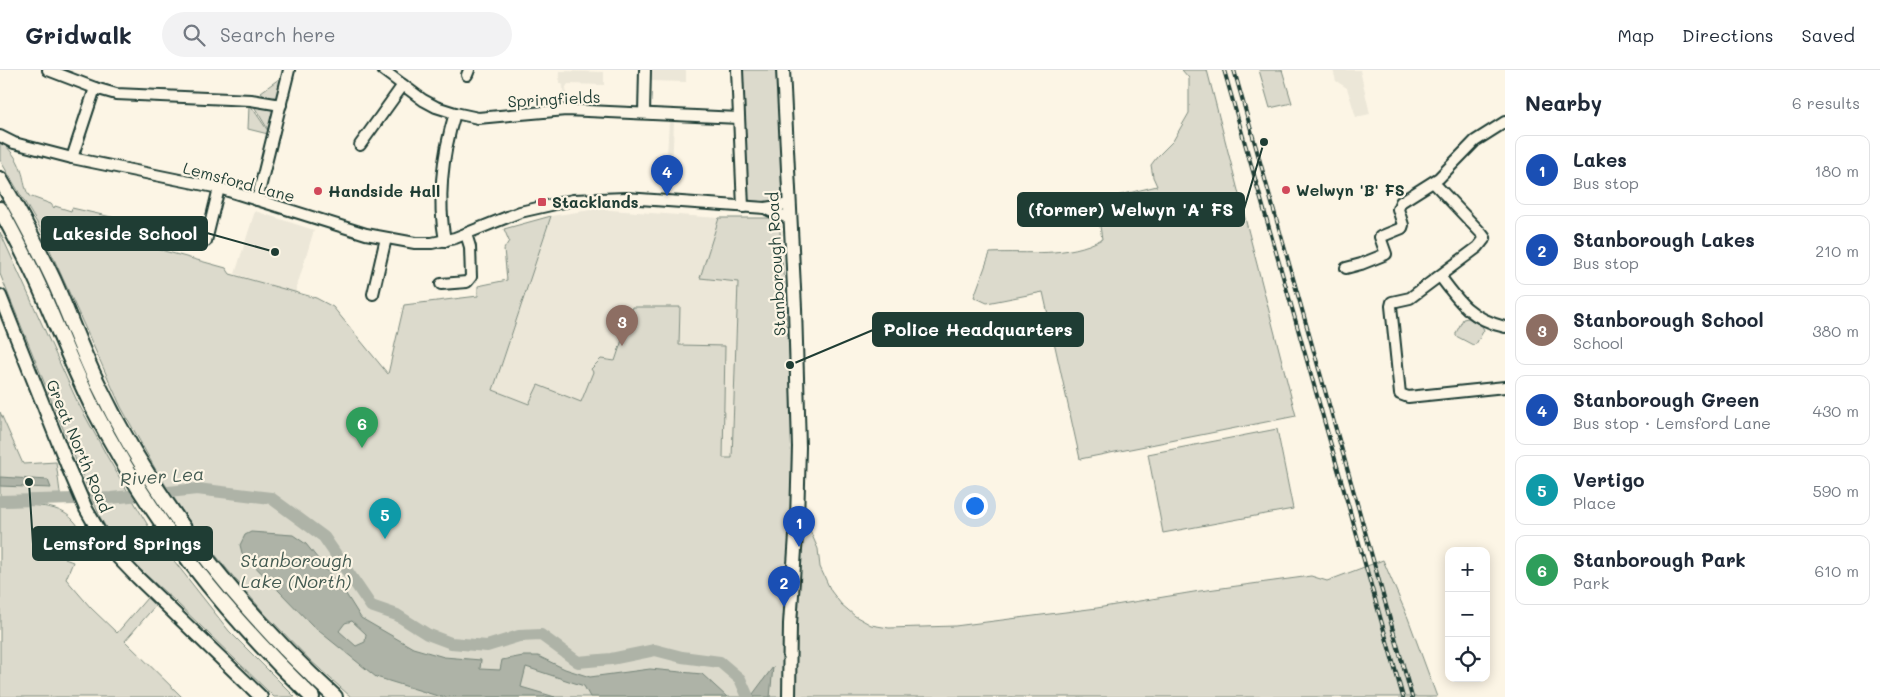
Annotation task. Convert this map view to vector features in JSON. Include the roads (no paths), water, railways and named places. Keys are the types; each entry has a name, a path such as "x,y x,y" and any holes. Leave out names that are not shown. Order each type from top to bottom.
{"highway":[{"path":"0,179 41,254 96,380 148,474 171,510 210,564 247,608 310,674 335,697"},
{"path":"0,209 32,270 92,406 134,481 157,517 231,614 312,697"}],"main road":[{"name":"Stanborough Road","path":"783,70 795,308 799,447 797,520 790,624 789,697"},
{"name":"Great North Road","path":"0,296 86,510 101,536 121,561 261,697"}],"street":[{"path":"48,70 116,94 251,100 281,105"},
{"path":"257,200 290,70"},
{"name":"Springfields","path":"383,70 436,107 478,118 566,110 739,118"},
{"path":"644,114 645,70"},
{"path":"736,70 743,207"},
{"path":"360,145 403,85"},
{"path":"72,158 95,88"},
{"path":"445,241 440,198 447,141 455,113"},
{"path":"1346,268 1386,254 1380,236 1402,228 1398,205 1434,183 1475,141 1505,122"},
{"path":"1494,129 1505,129"},
{"name":"Lemsford Lane","path":"0,136 14,143 72,158 219,188 324,222 386,238 415,243 445,241 520,212 573,200 626,198 765,208 790,204"},
{"path":"1434,183 1485,238 1478,247 1410,298 1392,302 1400,394 1408,397 1505,388"},
{"path":"206,241 219,188"},
{"name":"Lemsford Lane","path":"765,208 780,213 790,220"},
{"path":"441,284 467,282 470,280 470,247 466,234"},
{"path":"373,294 386,238"},
{"path":"1440,276 1467,310 1494,324 1505,327"}],"water":[{"path":"0,477 48,480 51,488 0,486"},
{"name":"Stanborough Lake (North)","path":"251,532 293,535 306,544 346,594 361,618 413,648 444,657 481,660 480,669 500,670 502,660 523,656 538,656 565,669 590,677 650,669 702,674 727,697 590,697 584,686 526,667 521,687 555,697 441,697 376,677 314,627 242,553 240,545 245,535","holes":["352,621 366,634 365,642 356,646 339,631 345,623"]},
{"path":"773,667 770,697 754,697 753,694"}],"waterway":[{"name":"River Lea","path":"0,501 111,498 197,489 271,498 324,537 371,606 397,615 427,634 451,643 487,646 519,636 541,635 578,662 611,659 655,650 682,657 720,662 740,679 748,697"}],"railway":[{"path":"1224,70 1403,697"},
{"path":"1234,70 1412,697"}],"place":[{"name":"(former) Welwyn 'A' FS","path":"1264,142"},
{"name":"Welwyn 'B' FS","path":"1286,190"},
{"name":"Handside Hall","path":"318,191"},
{"name":"Stanborough Green","path":"667,196"},
{"name":"Stacklands","path":"542,202"},
{"name":"Lakeside School","path":"275,252"},
{"name":"Stanborough School","path":"622,346"},
{"name":"Police Headquarters","path":"790,365"},
{"name":"Stanborough Park","path":"362,448"},
{"name":"Lemsford Springs","path":"29,482"},
{"name":"Vertigo","path":"385,539"},
{"name":"Lakes","path":"799,547"},
{"name":"Stanborough Lakes","path":"784,607"}]}
